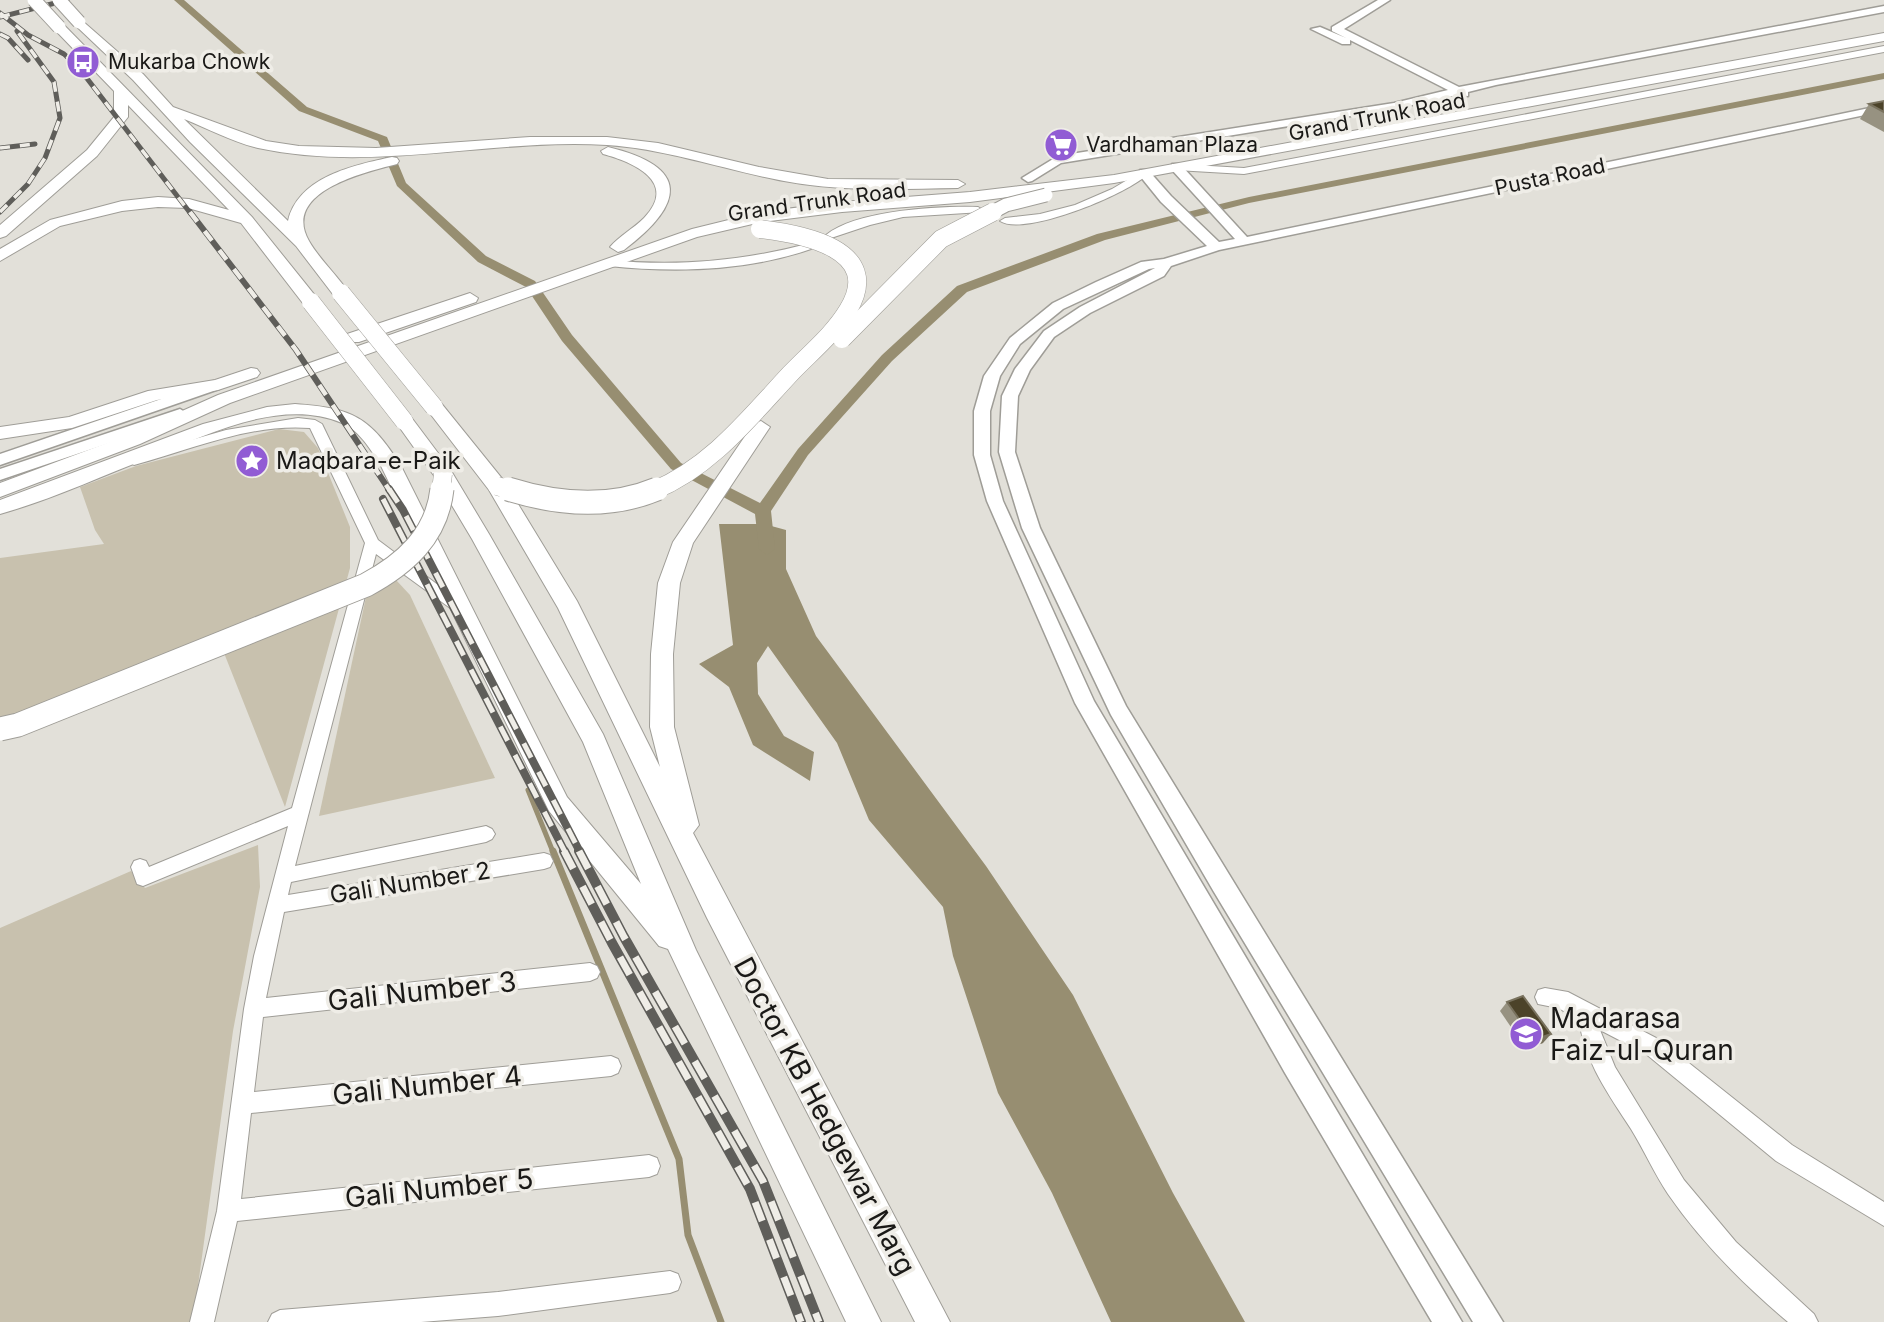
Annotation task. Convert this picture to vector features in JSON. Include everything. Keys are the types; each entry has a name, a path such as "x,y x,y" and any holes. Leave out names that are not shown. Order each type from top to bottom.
{"highway":[{"path":"34,0 247,220 443,474 594,741 685,956"},
{"path":"59,0 138,77 195,139 302,243 497,486 569,607 717,910"},
{"name":"Grand Trunk Road","path":"586,265 618,247 678,225 753,207 1028,178 1357,122 1459,96 1884,24"},
{"name":"Grand Trunk Road","path":"586,265 609,263 707,230 761,217 842,207 970,197 1095,181 1884,37"},
{"path":"0,233 92,153 121,117 121,90"},
{"path":"168,110 188,114 265,146 337,152 484,148 589,149 621,154 649,167 662,183 664,191 661,206 653,218 618,247"},
{"path":"302,243 296,228 299,210 315,191 341,176 393,161 550,140 642,144 810,181 853,185 967,184"},
{"path":"717,910 689,834 662,727 662,654 670,583 683,542 761,427 876,301 941,239 1006,205 1095,181"},
{"path":"0,256 55,223 122,206 158,202 189,204 247,220"},
{"path":"497,486 551,502 574,504 621,500 644,494 685,475 742,426 838,324 855,297 857,287 853,267 843,254 827,244 807,236 760,229 707,230"},
{"path":"0,490 133,440 221,392 586,265"},
{"path":"0,433 72,422 154,395 221,392"},
{"path":"0,507 255,415 301,410 340,416 367,432 391,466 558,804 685,956"},
{"path":"0,729 30,720 333,600 387,575 401,565 428,535 441,504 443,474"},
{"name":"Doctor KB Hedgewar Marg","path":"717,910 933,1322"},
{"name":"Doctor KB Hedgewar Marg","path":"685,956 864,1322"}],"main road":[{"path":"1326,29 1370,0"},
{"path":"1326,29 1385,0"},
{"path":"1028,178 1058,160 1459,96 1496,82 1884,9"},
{"path":"1326,29 1459,96"},
{"path":"1421,76 1496,82"},
{"path":"1394,106 1411,92 1421,76"},
{"name":"Pusta Road","path":"1166,264 1242,239 1348,221 1884,108"},
{"path":"1175,167 1242,239"},
{"path":"1144,173 1166,199 1216,247"},
{"path":"1166,264 1146,264 1058,306 1015,341 992,376 982,411 982,455 995,501 1085,703 1287,1052 1448,1322"},
{"path":"1166,264 1158,273 1085,310 1049,334 1023,369 1010,396 1007,452 1031,528 1118,709 1489,1322"},
{"path":"0,460 221,392"},
{"path":"0,475 221,392"}],"street":[{"path":"1175,167 1244,172 1884,49"},
{"path":"1006,222 1027,220 1095,200 1131,185 1144,173"},
{"path":"831,235 893,216 956,209 978,210"},
{"path":"609,263 660,266 771,258 786,256 807,247"},
{"path":"93,472 273,424 300,421 315,424 372,543 464,610"},
{"path":"202,1322 228,1211 254,1009 275,905 372,543"},
{"path":"140,867 143,878 300,813"},
{"path":"283,876 486,834"},
{"name":"Gali Number 2","path":"275,905 544,861"},
{"name":"Gali Number 3","path":"254,1009 590,972"},
{"path":"1545,997 1561,999 1653,1048 1784,1153 1884,1215"},
{"path":"1588,1014 1589,1031 1606,1073 1643,1129 1661,1165 1712,1232 1744,1266 1806,1322"},
{"name":"Gali Number 4","path":"243,1104 611,1066"},
{"name":"Gali Number 5","path":"228,1211 649,1166"},
{"path":"280,1322 498,1304 670,1282"}],"shaded area":[{"path":"279,429 304,432 318,448 350,527 350,568 285,807 224,653 0,733 0,558 104,544 95,530 80,487 136,466"},
{"path":"719,524 764,524 786,530 786,569 816,636 986,866 1073,995 1173,1193 1245,1322 1111,1322 1052,1193 998,1093 953,956 943,907 869,820 837,743 768,646 757,663 758,694 784,736 814,752 810,781 753,745 729,687 699,664 733,645"},
{"path":"396,580 410,595 495,778 319,816 366,597"},
{"path":"258,845 260,887 233,1031 193,1322 0,1322 0,928 131,871 145,888"}],"building":[{"path":"1884,101 1884,112 1869,104"},
{"path":"1523,996 1551,1034 1534,1040 1507,1002"}],"waterway":[{"path":"179,0 303,109 383,139 401,184 482,259 531,284 567,338 676,466 763,511"},
{"path":"763,511 803,452 887,358 962,289 1101,237 1249,200 1884,76"},
{"path":"763,511 767,549"},
{"path":"528,790 553,852"},
{"path":"553,851 679,1159 688,1235 721,1322"}],"railway":[{"path":"4,16 67,0"},
{"path":"0,13 4,16"},
{"path":"4,16 28,35 64,54 79,68 191,214"},
{"path":"0,212 28,184 45,158 60,118 54,82 17,31"},
{"path":"0,34 8,38 28,60"},
{"path":"0,148 35,144"},
{"path":"190,212 296,350 390,491"},
{"path":"389,489 403,510 580,852"},
{"path":"383,499 565,852"},
{"path":"564,851 612,943 750,1189 801,1322"},
{"path":"579,851 624,937 763,1181 819,1322"}],"place":[{"name":"Mukarba Chowk","path":"83,62"},
{"name":"Vardhaman Plaza","path":"1061,145"},
{"name":"Maqbara-e-Paik","path":"252,461"},
{"name":"Madarasa Faiz-ul-Quran","path":"1526,1034"}]}
